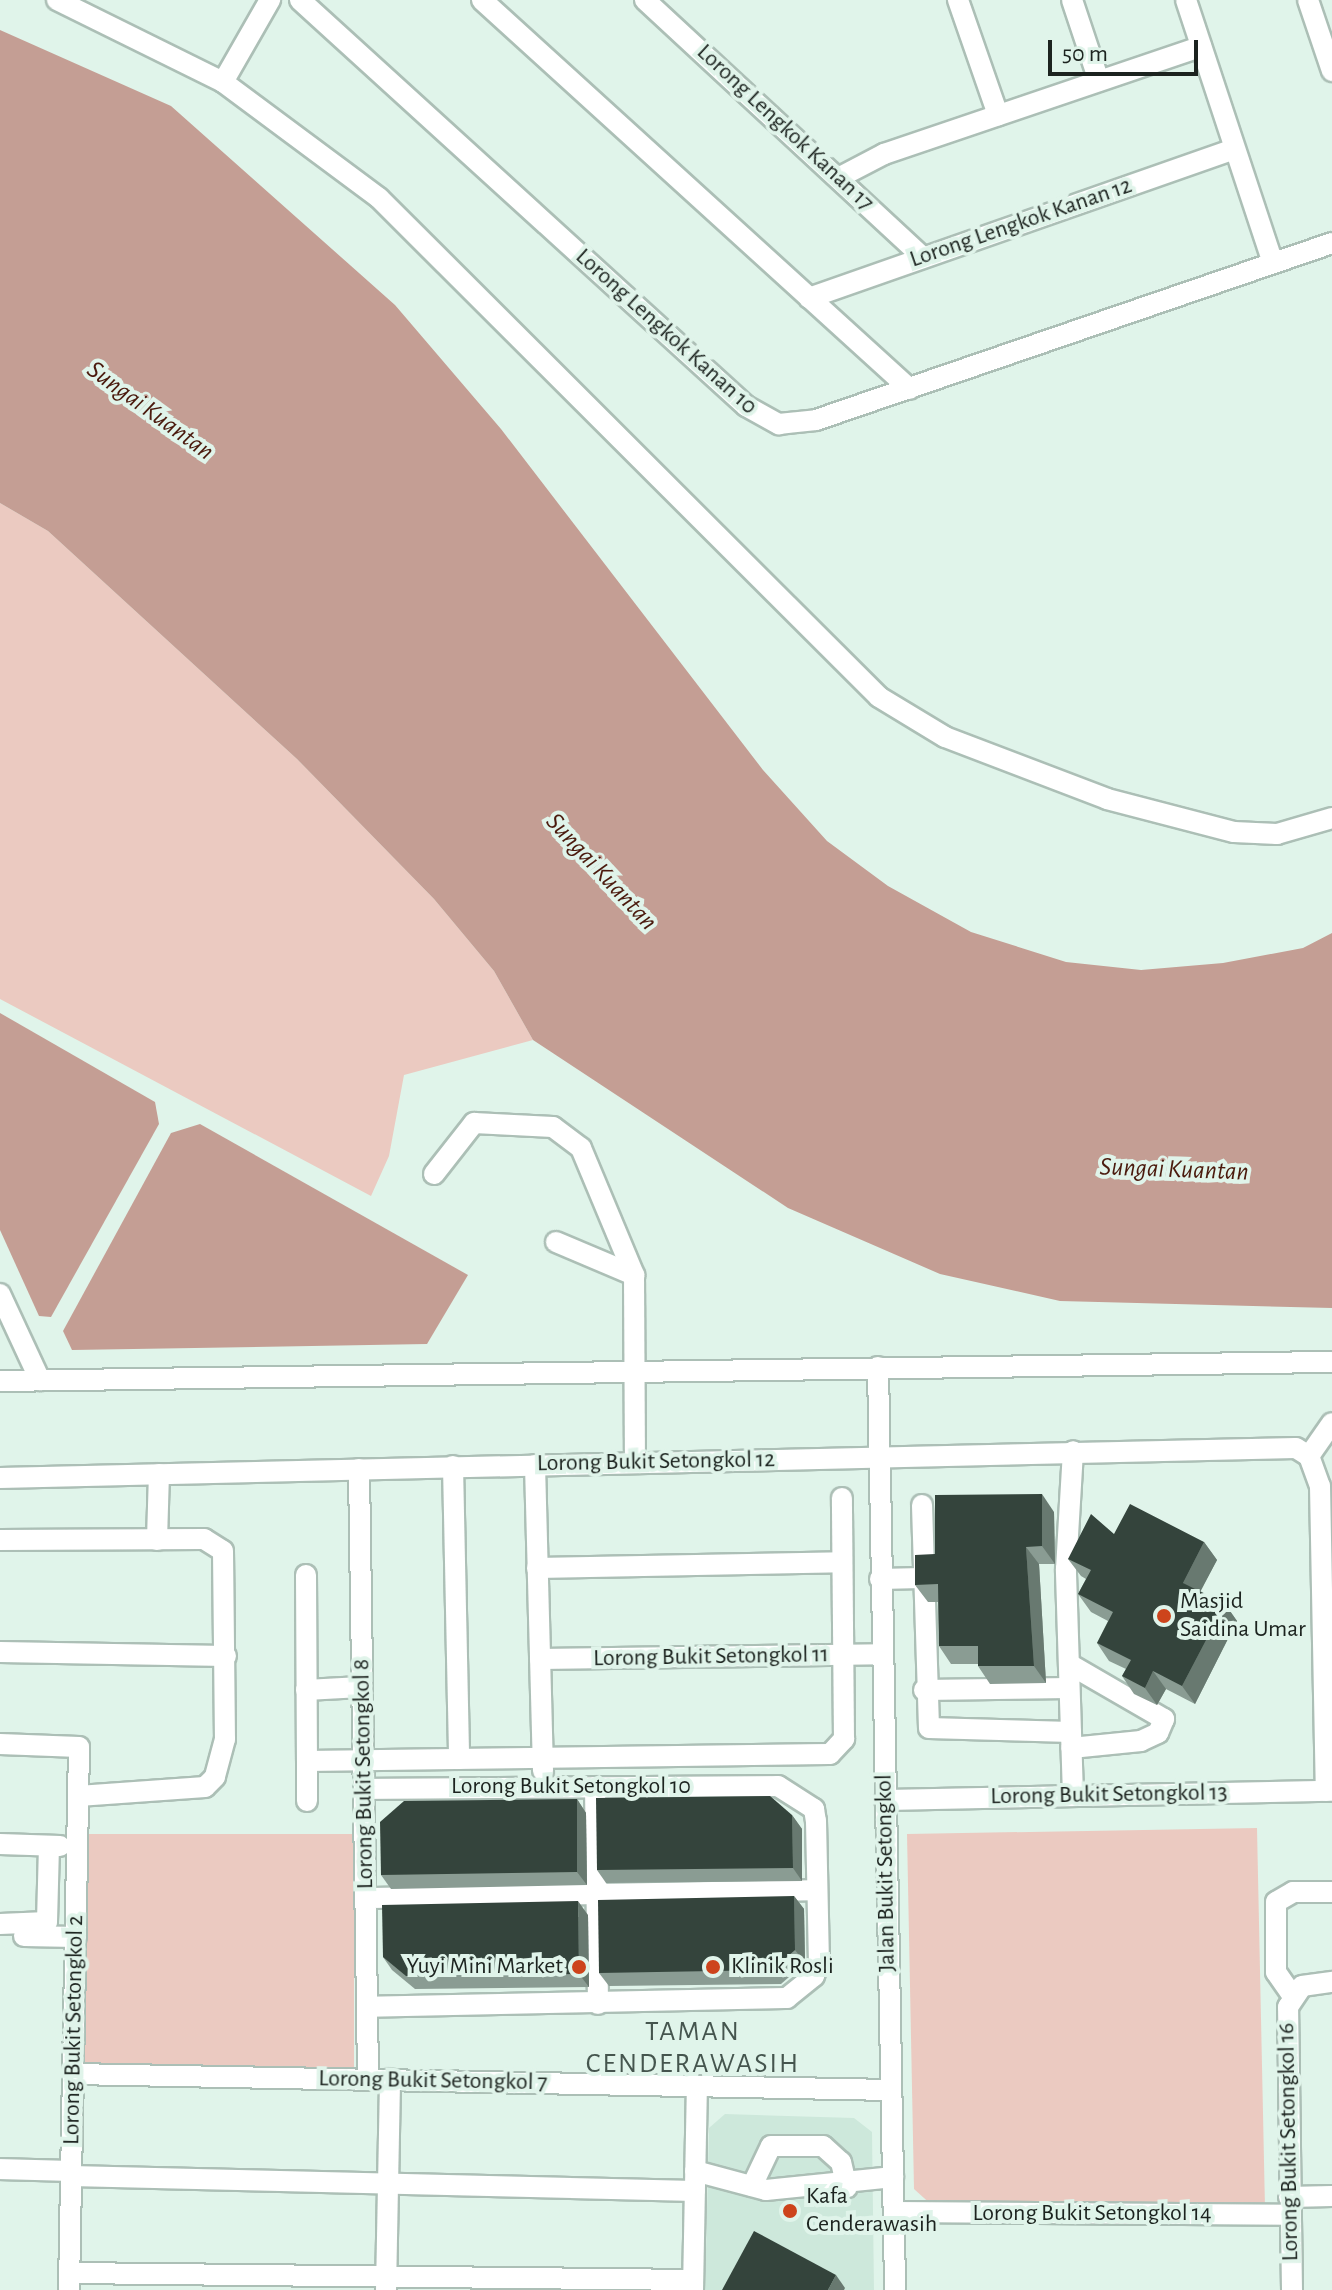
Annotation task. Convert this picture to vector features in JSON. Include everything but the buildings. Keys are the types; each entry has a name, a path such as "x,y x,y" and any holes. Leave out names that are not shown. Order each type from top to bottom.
{"street":[{"path":"57,0 223,82 379,198 879,697 945,737 1107,799 1234,832 1277,834 1332,818"},
{"path":"223,82 270,0"},
{"path":"482,0 910,389"},
{"name":"Lorong Lengkok Kanan 17","path":"645,0 840,177 923,257"},
{"path":"958,0 998,115"},
{"path":"1072,0 1099,81"},
{"path":"1186,0 1273,263"},
{"name":"Lorong Lengkok Kanan 10","path":"305,1 760,417 798,424 910,389 1332,243"},
{"path":"1316,2 1332,71"},
{"path":"840,177 884,154 1201,47"},
{"name":"Lorong Lengkok Kanan 12","path":"809,298 1234,149"},
{"path":"434,1174 474,1123 553,1127 581,1148 634,1275 635,1462"},
{"path":"556,1242 634,1275"},
{"path":"0,1294 40,1380"},
{"path":"0,1381 1332,1362"},
{"name":"Jalan Bukit Setongkol","path":"878,1367 895,2290"},
{"path":"1329,1791 1320,1486 1309,1456 1332,1423"},
{"name":"Lorong Bukit Setongkol 12","path":"0,1478 1268,1446 1309,1456"},
{"path":"1073,1451 1069,1664 1073,1796"},
{"path":"535,1465 544,1787"},
{"path":"453,1466 459,1759"},
{"name":"Lorong Bukit Setongkol 8","path":"359,1469 368,2078"},
{"path":"157,1540 159,1474"},
{"path":"307,1761 830,1754 844,1739 842,1498"},
{"path":"922,1505 925,1719 937,1732 1141,1741 1158,1733 1164,1719 1069,1664"},
{"path":"0,1540 204,1539 223,1551 226,1656 224,1762 205,1787 78,1796"},
{"path":"537,1568 842,1562"},
{"path":"306,1575 307,1801"},
{"path":"880,1579 922,1578"},
{"path":"0,1652 226,1656"},
{"name":"Lorong Bukit Setongkol 11","path":"540,1659 882,1654"},
{"path":"306,1690 361,1687"},
{"path":"924,1690 1069,1688"},
{"name":"Lorong Bukit Setongkol 2","path":"0,1744 79,1747 69,2281"},
{"name":"Lorong Bukit Setongkol 10","path":"364,1789 778,1786 814,1809 816,1890"},
{"path":"595,1787 598,2004"},
{"name":"Lorong Bukit Setongkol 13","path":"885,1800 1329,1791"},
{"path":"0,1844 77,1846"},
{"path":"0,1924 47,1922 49,1846"},
{"path":"367,1898 816,1890 814,1976 772,2001 368,2007"},
{"path":"1332,1892 1293,1892 1276,1902 1276,1972 1292,1995 1332,1982"},
{"path":"0,1936 76,1937"},
{"name":"Lorong Bukit Setongkol 16","path":"1292,1995 1289,2206 1292,2290"},
{"name":"Lorong Bukit Setongkol 7","path":"73,2074 890,2090"},
{"path":"386,2282 390,2079"},
{"path":"69,2281 693,2285 697,2088"},
{"path":"752,2186 771,2146 823,2146 841,2162 847,2187"},
{"path":"0,2169 388,2186 695,2181 752,2186 847,2187 893,2177"},
{"name":"Lorong Bukit Setongkol 14","path":"895,2212 1289,2206 1332,2196"}],"shaded area":[{"path":"0,503 48,531 297,759 434,899 494,971 533,1040 404,1075 389,1156 371,1196 0,999"},
{"path":"1257,1828 1265,2208 934,2207 914,2189 907,1834"},
{"path":"84,1834 354,1834 354,2070 84,2070"},
{"name":"Kafa Cenderawasih","path":"725,2114 854,2118 872,2132 874,2290 705,2290 709,2128"}],"water":[{"name":"Sungai Kuantan","path":"0,30 171,106 395,305 501,429 763,770 827,841 888,886 971,932 1066,962 1141,970 1223,963 1303,948 1332,933 1332,1308 1060,1301 940,1274 788,1208 533,1040 494,971 434,899 297,759 48,531 0,503"},
{"path":"0,1013 155,1102 159,1124 51,1317 39,1316 0,1230"},
{"path":"200,1124 468,1275 427,1344 72,1350 63,1331 171,1133"}],"place":[{"name":"Masjid Saidina Umar","path":"1164,1616"},
{"name":"Yuyi Mini Market","path":"579,1967"},
{"name":"Klinik Rosli","path":"713,1967"},
{"name":"Kafa Cenderawasih","path":"790,2211"}],"district":[{"name":"TAMAN CENDERAWASIH","path":"693,2048"}]}
